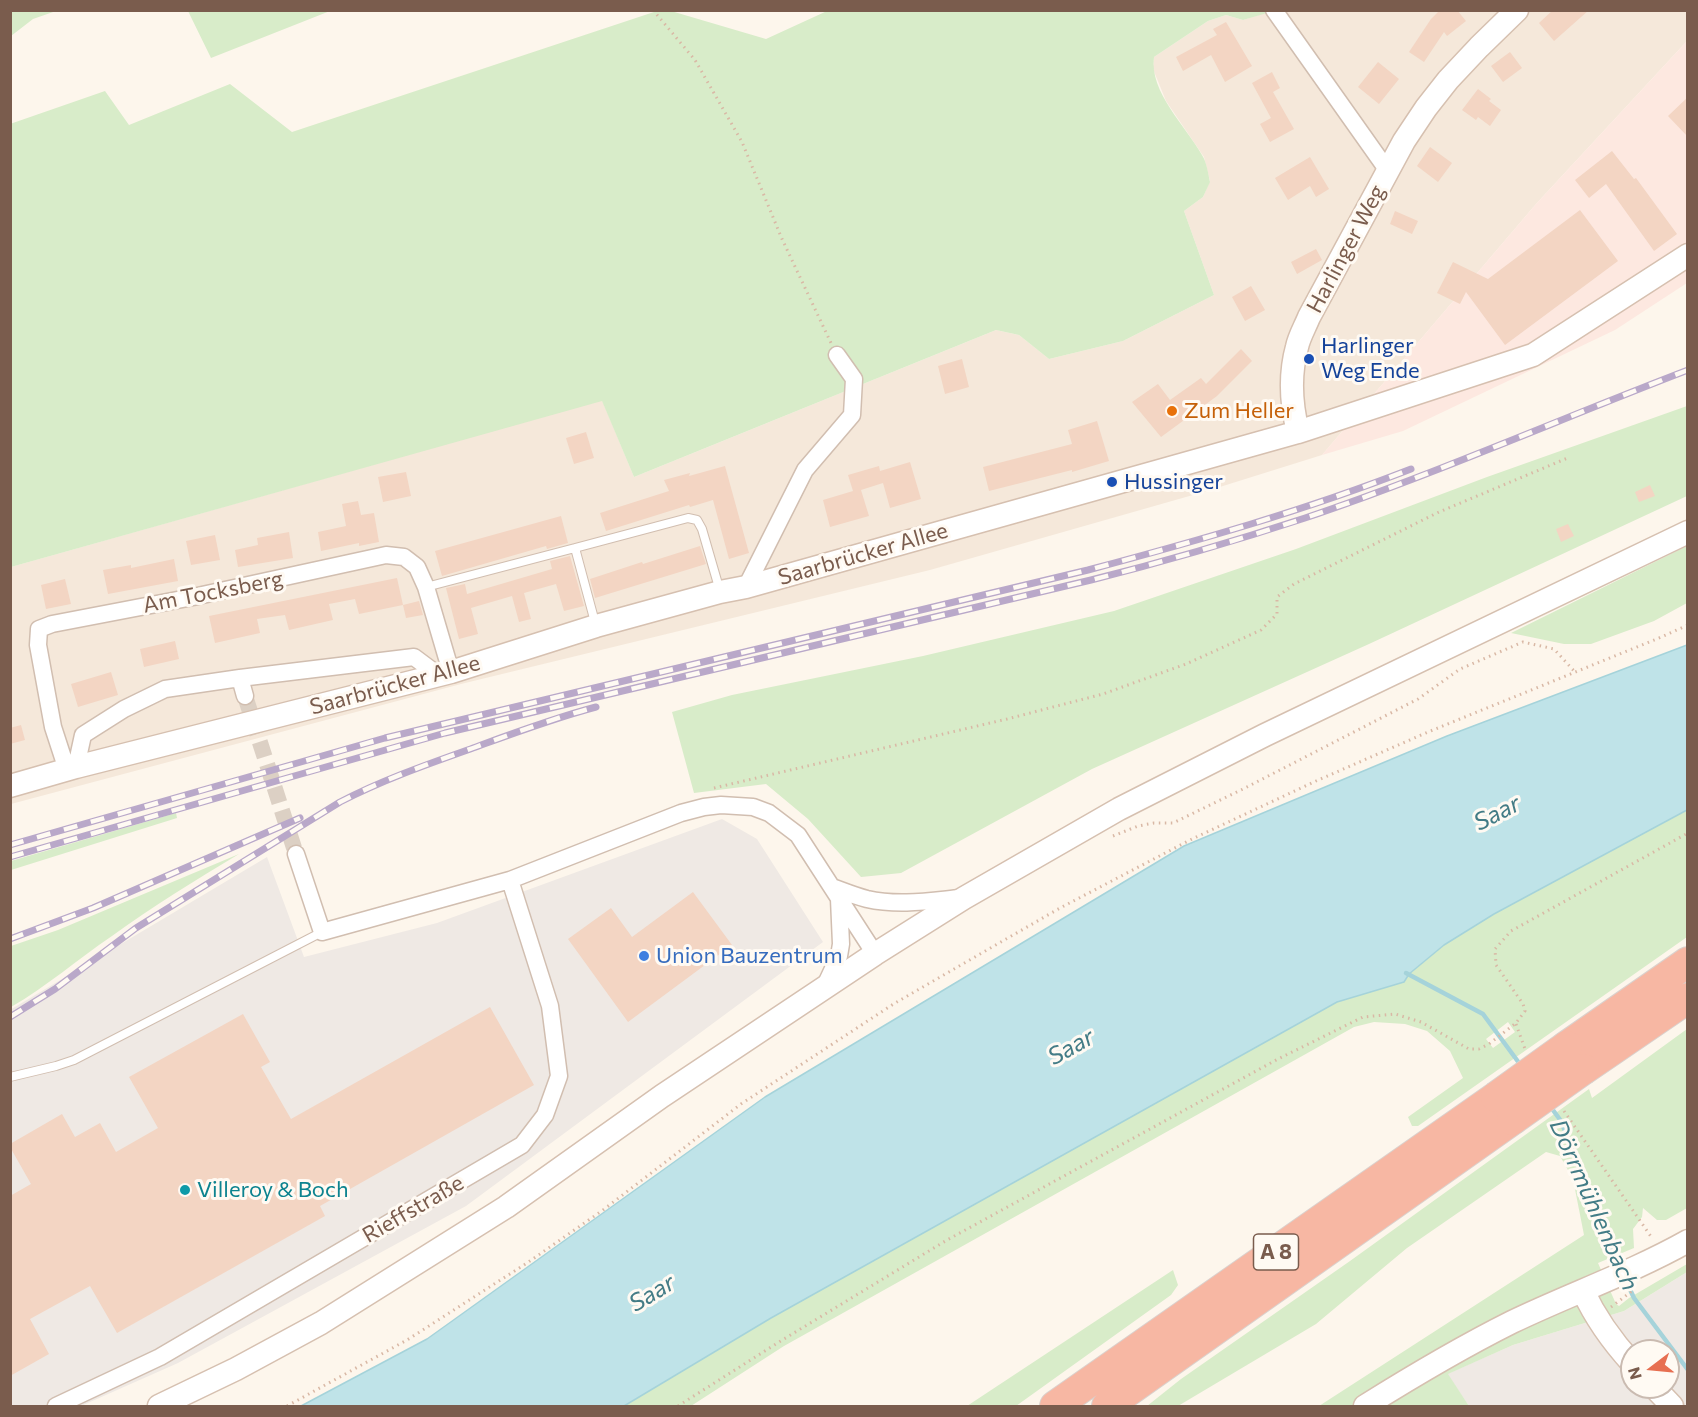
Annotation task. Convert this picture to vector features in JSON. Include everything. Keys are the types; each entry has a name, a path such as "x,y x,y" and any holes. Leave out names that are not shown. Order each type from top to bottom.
{"highway":[{"name":"A 8","path":"1055,1407 1504,1108 1576,1057 1688,962"},
{"name":"A 8","path":"1576,1057 1688,998"},
{"name":"A 8","path":"1107,1407 1504,1108"}],"street":[{"name":"Harlinger Weg","path":"1274,10 1388,171"},
{"name":"Harlinger Weg","path":"1298,432 1291,393 1292,370 1297,346 1309,317 1404,141 1426,108 1448,80 1517,10"},
{"name":"Saarbrücker Allee","path":"10,786 444,673 596,626 746,587 1298,432 1533,355 1688,255"},
{"path":"746,587 805,470 852,415 854,379 837,355"},
{"path":"159,1407 321,1323 486,1219 662,1096 875,954 964,898 1091,825 1265,735 1688,532"},
{"name":"Am Tocksberg","path":"72,769 53,727 38,645 39,628 52,624 280,579 386,555 404,557 417,567 426,586 444,673"},
{"path":"72,769 83,735 165,689 414,657 444,673"},
{"path":"240,678 245,696"},
{"path":"296,854 322,932 510,880 681,813 721,805 753,807 768,813 798,835 875,954"},
{"name":"Rieffstraße","path":"56,1407 160,1357 522,1145 545,1115 559,1076 550,1006 510,880"},
{"path":"835,892 882,902 915,903 964,898"},
{"path":"824,988 839,956 841,944 835,892"},
{"path":"1365,1407 1476,1341 1513,1322 1605,1281 1640,1276 1664,1254 1688,1241"},
{"path":"1582,1291 1604,1329 1620,1348"}],"lane":[{"path":"426,586 688,518 697,520 702,529 720,592"},
{"path":"575,548 596,626"},
{"path":"10,1077 74,1060 322,932"}],"path":[{"path":"653,10 695,60 742,142 782,239 837,355"},
{"path":"704,807 705,791 1039,711 1103,694 1186,664 1261,630 1277,614 1277,597 1294,584 1440,512 1570,458"},
{"path":"287,1407 407,1340 527,1263 603,1210 741,1104 895,1003 1060,908 1192,839 1316,781 1428,732 1688,625"},
{"path":"1091,825 1101,842 1138,826 1173,823 1418,699 1460,669 1523,642 1554,649 1575,672"},
{"path":"678,1407 779,1342 947,1240 1278,1059 1363,1017 1395,1014 1421,1022 1469,1049 1479,1049 1489,1044 1516,1023 1525,1011 1523,1004 1496,965 1495,949 1511,931 1688,833"},
{"path":"1516,1023 1530,1056"},
{"path":"1560,1105 1664,1254"},
{"path":"1616,1304 1640,1276"}],"shaded area":[{"path":"1274,10 1687,11 1687,41 1536,204 1322,455 1207,491 930,570 461,684 11,804 11,567 602,400 634,477 996,330 1019,335 1049,359 1123,341 1214,295 1184,211 1203,197 1210,181 1204,157 1166,101 1153,69 1154,57 1208,21 1226,15 1243,20"},
{"path":"1687,41 1687,283 1615,330 1403,431 1322,455 1536,204"},
{"path":"722,819 757,839 823,942 466,1206 178,1363 81,1406 11,1406 10,1010 267,857 304,957 437,923"},
{"path":"1687,1272 1687,1406 1469,1406 1447,1374 1513,1345 1624,1311"}],"green space":[{"path":"11,10 56,11 33,19 11,36"},
{"path":"188,11 330,11 211,58"},
{"path":"657,11 671,11 766,39 827,11 1274,11 1243,20 1226,15 1208,21 1154,57 1157,83 1163,96 1202,155 1207,168 1210,182 1203,197 1184,211 1214,295 1123,341 1049,359 1019,335 996,330 634,477 602,401 11,567 10,124 105,91 129,125 230,84 292,132"},
{"path":"1687,406 1687,496 1369,644 1092,769 901,873 861,877 808,819 766,784 694,793 672,712 732,695 923,656 1114,611 1296,549 1487,477"},
{"path":"1687,546 1687,603 1654,621 1591,644 1564,644 1511,633"},
{"path":"1687,810 1687,937 1418,1126 1412,1126 1408,1117 1463,1078 1450,1051 1427,1031 1405,1024 1374,1022 1354,1027 784,1346 691,1406 624,1406 771,1318 1337,1002 1404,982 1409,974 1444,945 1494,914","holes":["1508,1022 1515,1032 1493,1048 1486,1039"]},
{"path":"176,813 177,818 11,870 11,861"},
{"path":"239,854 143,914 37,991 11,1007 11,946 58,930"},
{"path":"1687,1029 1687,1208 1666,1220 1657,1220 1643,1208 1642,1217 1633,1229 1634,1248 1598,1263 1616,1304 1619,1306 1687,1264 1687,1272 1624,1311 1513,1345 1448,1374 1469,1406 1319,1406 1584,1235 1573,1179 1560,1156 1546,1152 1407,1248 1316,1324 1178,1406 1147,1406 1181,1379 1589,1089 1592,1098"},
{"path":"1173,1270 1178,1285 1171,1295 1016,1406 967,1406"}],"water":[{"name":"Saar","path":"1687,645 1687,810 1494,914 1444,945 1409,974 1404,982 1337,1002 771,1318 624,1406 301,1406 427,1339 765,1097 1184,846 1447,736"}],"building":[{"path":"1440,10 1457,10 1466,21 1447,36 1444,32 1424,62 1409,52 1431,19"},
{"path":"1553,10 1589,10 1554,41 1539,23"},
{"path":"1226,22 1252,66 1225,82 1211,55 1183,71 1176,57 1217,35 1213,29"},
{"path":"1510,52 1522,68 1503,82 1491,66"},
{"path":"1378,62 1399,79 1379,104 1358,87"},
{"path":"1272,72 1280,88 1273,92 1294,129 1270,142 1260,124 1271,118 1252,83"},
{"path":"1478,89 1501,110 1490,126 1478,117 1476,120 1462,110"},
{"path":"1688,97 1688,137 1668,116"},
{"path":"1430,147 1452,163 1438,182 1417,166"},
{"path":"1612,151 1634,179 1636,178 1677,234 1654,251 1606,184 1589,198 1575,180"},
{"path":"1310,157 1329,189 1316,197 1310,186 1288,200 1275,178"},
{"path":"1580,210 1618,261 1505,345 1466,292 1460,304 1437,293 1453,262 1488,279"},
{"path":"1395,211 1418,221 1412,234 1390,224"},
{"path":"1316,249 1322,260 1297,274 1291,262"},
{"path":"1251,286 1265,310 1245,321 1232,297"},
{"path":"1241,349 1252,361 1217,396 1161,437 1132,402 1158,384 1170,400 1201,378 1206,384"},
{"path":"962,359 969,387 945,394 938,366"},
{"path":"1097,421 1109,461 989,491 983,467 1072,444 1068,430"},
{"path":"586,432 594,458 574,464 566,438"},
{"path":"910,462 921,499 890,508 883,483 861,490 869,516 830,527 823,500 853,491 848,475 879,466 880,471"},
{"path":"725,466 749,553 729,559 713,500 690,507 689,505 606,531 600,513 669,491 664,480"},
{"path":"406,472 411,496 383,502 378,477"},
{"path":"1650,485 1655,496 1639,502 1635,492"},
{"path":"358,501 361,515 374,513 379,542 359,546 359,543 321,551 318,532 346,526 342,504"},
{"path":"561,516 568,543 547,549 546,546 442,576 435,551"},
{"path":"1568,524 1574,536 1561,542 1556,529"},
{"path":"289,532 293,558 238,567 235,550 258,545 257,538"},
{"path":"215,535 220,560 191,565 186,541"},
{"path":"700,546 706,564 595,598 590,579"},
{"path":"570,556 584,606 564,611 556,584 524,593 531,619 519,622 512,596 471,608 478,634 459,639 446,588 465,584 467,594 552,569 550,561"},
{"path":"174,559 178,581 108,594 103,570 131,565 131,568"},
{"path":"397,578 403,605 359,614 355,599 329,604 333,620 289,630 285,615 257,619 260,633 215,643 209,616"},
{"path":"65,579 71,604 46,609 41,585"},
{"path":"419,601 423,615 406,618 403,605"},
{"path":"175,641 179,659 144,667 140,649"},
{"path":"111,672 118,695 78,707 71,684"},
{"path":"21,725 25,740 10,744 10,728"},
{"name":"Union Bauzentrum","path":"693,892 732,945 628,1022 568,939 611,908 632,937"},
{"name":"Villeroy & Boch","path":"490,1007 534,1085 320,1206 325,1216 117,1333 90,1286 30,1319 49,1354 10,1376 10,1196 31,1184 10,1144 62,1114 75,1137 100,1123 116,1152 158,1128 129,1077 243,1014 270,1062 261,1067 291,1119"}],"waterway":[{"name":"Dörrmühlenbach","path":"1406,973 1483,1014 1522,1067"},
{"name":"Dörrmühlenbach","path":"1550,1106 1561,1121 1612,1253 1620,1268"},
{"name":"Dörrmühlenbach","path":"1625,1279 1634,1298 1688,1370"}],"tunnel":[{"path":"245,696 296,854"}],"railway":[{"path":"10,857 445,733 1091,580 1199,551 1354,501 1688,370"},
{"path":"10,845 385,738 1088,570 1170,548 1332,498 1411,469"},
{"path":"10,1017 55,989 136,928 340,802 422,766 534,726 596,707"},
{"path":"10,939 93,908 300,818"}],"place":[{"name":"Harlinger Weg Ende","path":"1309,359"},
{"name":"Zum Heller","path":"1172,411"},
{"name":"Hussinger","path":"1112,482"},
{"name":"Union Bauzentrum","path":"644,956"},
{"name":"Villeroy & Boch","path":"185,1190"}]}
